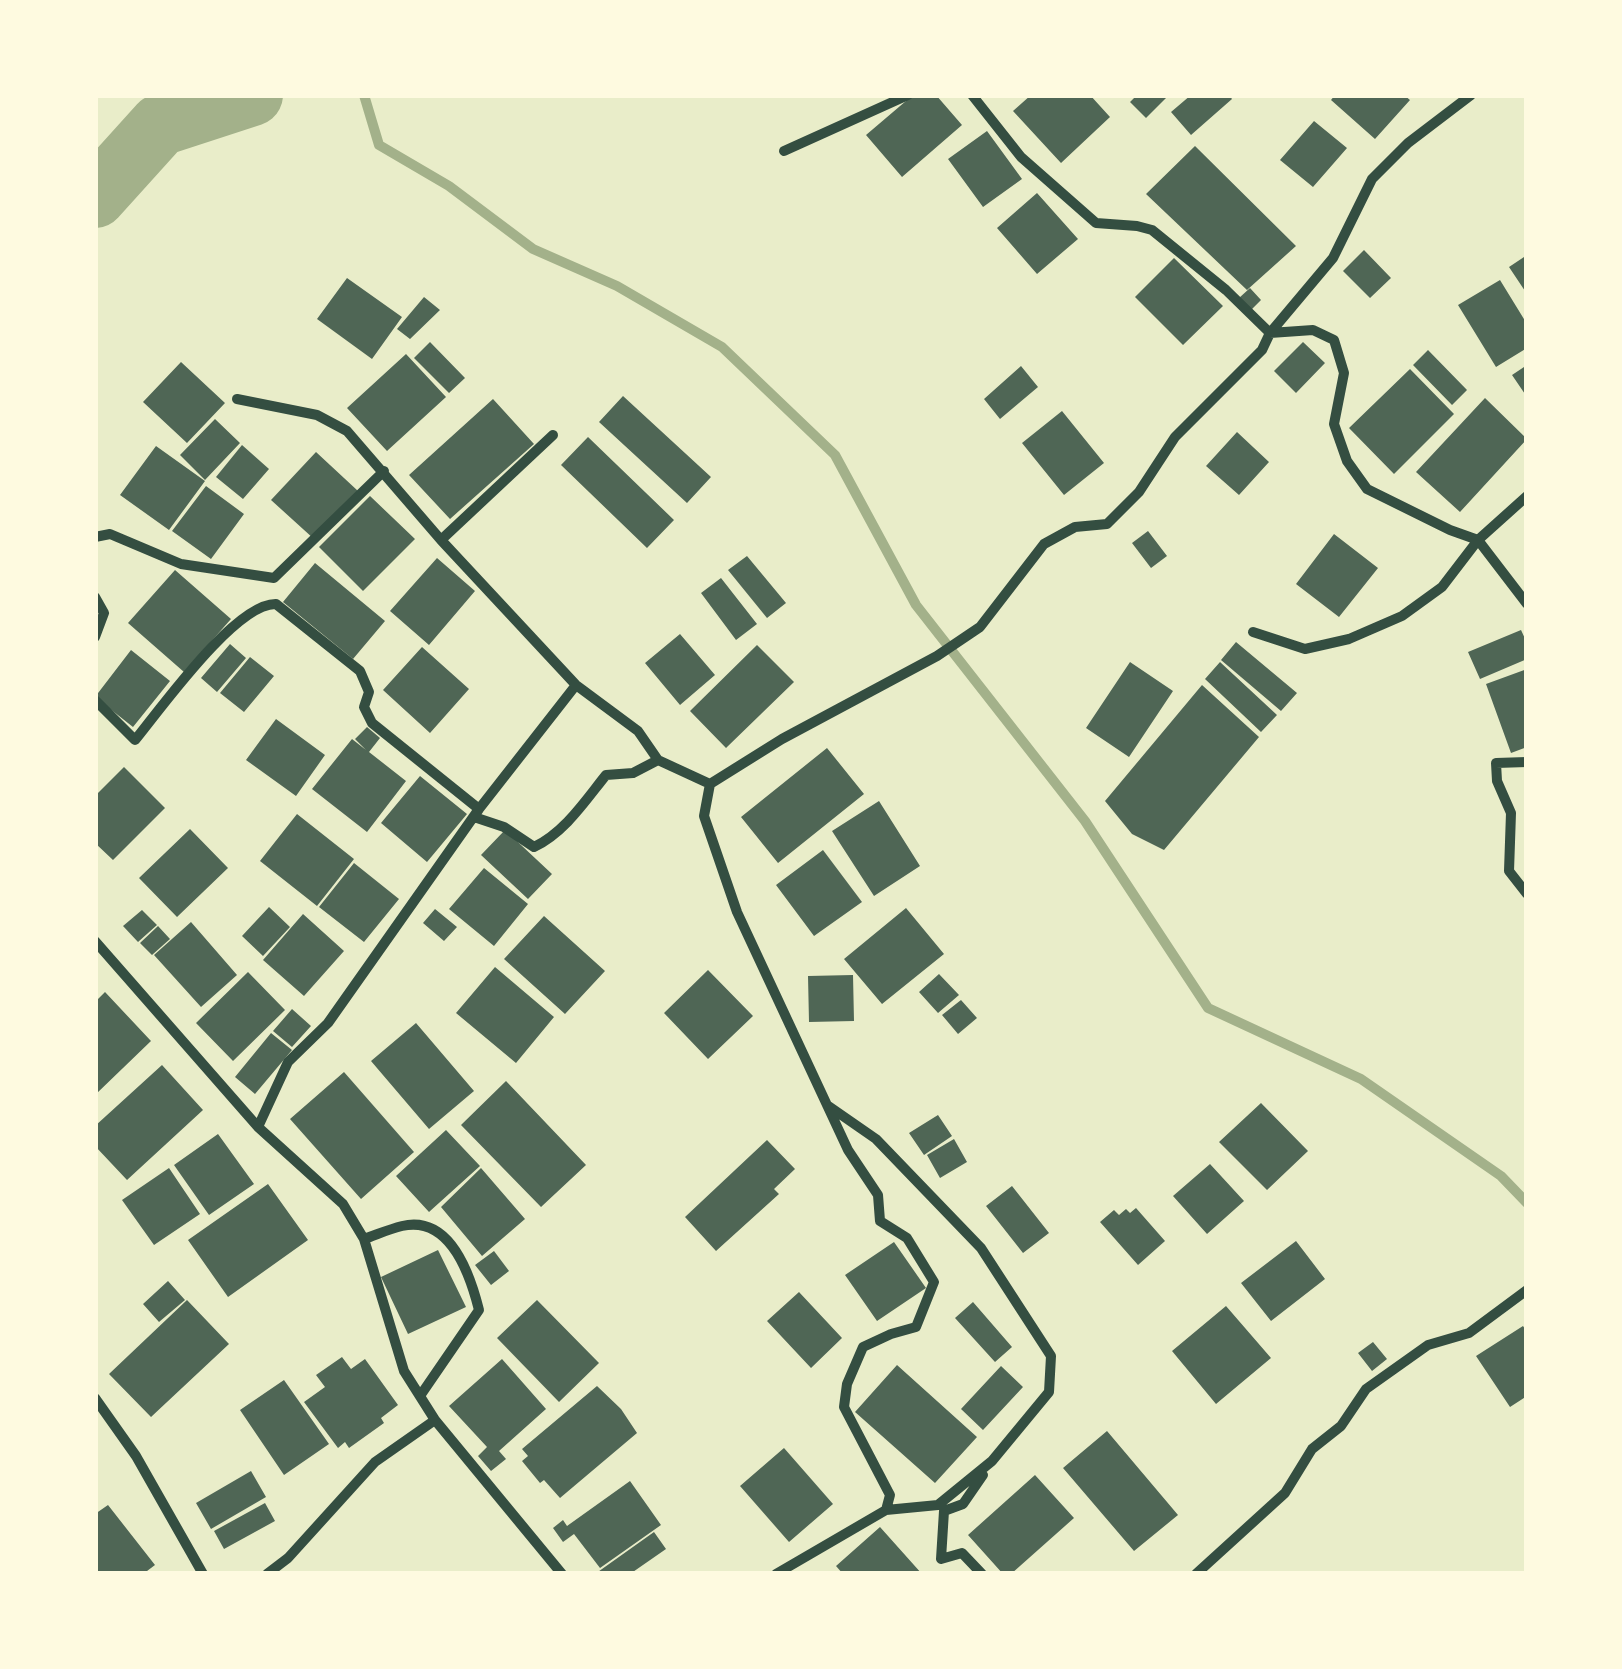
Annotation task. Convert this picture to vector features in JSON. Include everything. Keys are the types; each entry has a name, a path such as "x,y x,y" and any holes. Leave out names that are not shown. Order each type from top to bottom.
{"street":[{"path":"784,152 908,95"},
{"path":"972,95 1021,157 1096,223 1152,230 1226,290 1270,332 1313,330 1334,340 1344,373 1334,424 1348,462 1367,489 1478,540 1527,604"},
{"path":"886,1510 890,1495 844,1407 847,1384 863,1347 916,1327 934,1282 907,1238 880,1221 878,1195 848,1150 737,912 704,816 710,784 980,627 1044,544 1075,527 1107,524 1139,492 1175,438 1262,350 1270,332 1333,258 1372,179 1408,143 1471,95"},
{"path":"237,398 317,415 347,431 441,540 576,685 638,731 658,760 710,784"},
{"path":"441,540 553,436"},
{"path":"95,537 110,534 181,564 274,578 384,471"},
{"path":"1254,632 1304,649 1349,639 1402,616 1442,588 1478,540 1527,496"},
{"path":"95,597 104,613 95,637"},
{"path":"95,700 135,740 235,621 263,603 276,604 360,672 369,692 364,707 372,723 477,813 534,847 548,840 571,818 606,775 633,772 658,760"},
{"path":"258,1127 288,1062 328,1023 477,813 576,685"},
{"path":"1527,762 1496,764 1497,781 1511,813 1509,871 1527,894"},
{"path":"95,941 258,1127 343,1204 364,1239 404,1370 435,1420 562,1574"},
{"path":"826,1104 876,1138 981,1248 1051,1356 1048,1392 963,1504 944,1511 941,1559 962,1552 982,1574"},
{"path":"364,1239 406,1224 432,1229 455,1246 475,1294 478,1310 420,1396"},
{"path":"1196,1574 1285,1494 1312,1449 1341,1426 1366,1389 1428,1346 1469,1333 1527,1290"},
{"path":"95,1398 136,1456 203,1574"},
{"path":"267,1574 288,1558 375,1462 435,1420"},
{"path":"776,1574 886,1510 938,1506 992,1462"}],"building":[{"path":"913,95 936,95 962,125 902,177 866,135"},
{"path":"1031,95 1090,95 1110,117 1061,163 1013,111"},
{"path":"1137,95 1169,95 1146,118 1130,102"},
{"path":"1191,95 1229,95 1232,99 1191,135 1171,112"},
{"path":"1335,95 1404,95 1410,100 1375,139 1331,100"},
{"path":"1314,121 1347,148 1313,187 1280,160"},
{"path":"987,131 1022,179 983,207 948,159"},
{"path":"1195,146 1296,246 1247,290 1146,194"},
{"path":"1037,193 1078,239 1037,274 997,228"},
{"path":"1364,250 1391,278 1370,298 1343,271"},
{"path":"1527,255 1527,294 1509,267"},
{"path":"1174,258 1223,306 1183,345 1135,297"},
{"path":"347,278 402,317 372,359 317,319"},
{"path":"1500,280 1527,324 1527,348 1496,367 1458,305"},
{"path":"1250,288 1261,300 1250,311 1239,298"},
{"path":"424,297 440,310 410,339 397,329"},
{"path":"430,342 465,378 449,393 414,358"},
{"path":"1303,342 1325,363 1296,393 1274,371"},
{"path":"1428,350 1467,390 1452,405 1413,365"},
{"path":"406,354 446,397 387,451 347,408"},
{"path":"181,362 225,403 187,443 143,402"},
{"path":"1527,365 1527,397 1512,375"},
{"path":"1021,366 1038,387 1000,419 984,399"},
{"path":"1410,369 1454,414 1394,474 1349,428"},
{"path":"623,396 711,477 687,503 599,422"},
{"path":"1485,398 1527,439 1460,512 1416,472"},
{"path":"493,399 534,444 450,519 409,475"},
{"path":"1062,411 1104,463 1064,495 1022,443"},
{"path":"215,419 240,443 205,480 180,455"},
{"path":"1237,432 1269,462 1239,495 1206,466"},
{"path":"588,437 674,520 647,548 561,465"},
{"path":"242,445 269,469 243,499 216,477"},
{"path":"156,446 205,481 169,530 120,495"},
{"path":"316,452 358,491 314,539 271,500"},
{"path":"206,486 244,514 211,559 172,531"},
{"path":"370,496 415,539 363,591 319,547"},
{"path":"1148,531 1167,556 1151,568 1132,543"},
{"path":"1334,534 1378,568 1339,617 1296,584"},
{"path":"747,556 786,603 767,618 728,570"},
{"path":"437,558 475,591 429,645 390,611"},
{"path":"315,563 385,621 353,659 283,602"},
{"path":"175,570 231,619 184,672 128,623"},
{"path":"721,578 757,624 736,640 701,593"},
{"path":"1521,630 1527,643 1527,659 1480,679 1468,652"},
{"path":"680,634 715,675 680,705 645,663"},
{"path":"1236,642 1297,693 1281,711 1221,660"},
{"path":"230,644 246,658 217,692 201,678"},
{"path":"757,645 794,682 726,748 690,711"},
{"path":"422,647 469,689 430,733 383,690"},
{"path":"131,650 170,681 133,727 95,697"},
{"path":"250,657 274,676 244,712 220,693"},
{"path":"1130,662 1173,691 1129,757 1086,728"},
{"path":"1220,662 1277,715 1261,732 1205,679"},
{"path":"1527,669 1527,747 1511,753 1486,684"},
{"path":"1202,685 1259,737 1164,850 1132,834 1105,801"},
{"path":"276,719 325,755 296,796 246,760"},
{"path":"367,727 380,738 369,752 406,781 367,832 312,789 352,739 366,750 355,739"},
{"path":"827,748 864,794 778,863 741,817"},
{"path":"124,767 165,808 113,860 95,843 95,796"},
{"path":"420,776 467,814 427,862 381,823"},
{"path":"879,801 920,866 874,896 832,831"},
{"path":"297,814 354,859 317,906 260,861"},
{"path":"190,829 228,868 177,917 139,878"},
{"path":"505,830 552,874 528,899 481,855"},
{"path":"823,850 862,902 814,936 776,885"},
{"path":"354,863 399,899 364,942 319,907"},
{"path":"484,868 528,904 494,946 449,909"},
{"path":"269,907 290,927 263,956 242,936"},
{"path":"906,908 944,954 882,1004 844,959"},
{"path":"435,909 457,927 444,941 423,923"},
{"path":"142,910 157,925 138,942 123,926"},
{"path":"303,914 344,951 304,996 263,960"},
{"path":"544,916 605,971 565,1014 504,959"},
{"path":"191,922 237,975 201,1007 154,955"},
{"path":"158,926 170,939 152,955 140,943"},
{"path":"495,967 554,1017 516,1063 456,1013"},
{"path":"708,970 753,1016 708,1059 664,1013"},
{"path":"248,972 285,1010 233,1061 196,1023"},
{"path":"939,974 959,995 938,1013 919,992"},
{"path":"853,975 854,1021 809,1022 808,976"},
{"path":"105,992 151,1041 95,1095 95,1002"},
{"path":"961,1000 977,1018 958,1034 942,1015"},
{"path":"292,1009 311,1026 292,1047 273,1031"},
{"path":"416,1023 474,1091 429,1129 371,1061"},
{"path":"271,1033 292,1050 255,1094 235,1077"},
{"path":"162,1065 203,1110 127,1180 95,1146 95,1126"},
{"path":"344,1072 414,1152 361,1199 290,1119"},
{"path":"506,1081 586,1165 541,1207 461,1125"},
{"path":"1261,1103 1308,1151 1267,1190 1219,1142"},
{"path":"938,1115 952,1136 924,1155 909,1133"},
{"path":"446,1130 480,1166 429,1212 396,1176"},
{"path":"218,1134 254,1184 209,1215 174,1165"},
{"path":"954,1139 967,1162 940,1178 927,1155"},
{"path":"767,1140 795,1169 774,1189 779,1194 716,1251 685,1217"},
{"path":"1210,1164 1244,1201 1207,1234 1173,1196"},
{"path":"169,1168 200,1214 154,1245 122,1200"},
{"path":"481,1168 525,1219 482,1256 441,1207"},
{"path":"268,1184 308,1240 228,1297 188,1240"},
{"path":"1012,1186 1049,1233 1023,1253 986,1206"},
{"path":"1136,1208 1165,1241 1138,1265 1100,1222 1114,1210 1119,1215"},
{"path":"1296,1241 1325,1279 1271,1321 1241,1283"},
{"path":"894,1242 926,1288 877,1321 845,1275"},
{"path":"438,1250 466,1307 408,1334 381,1277"},
{"path":"494,1251 509,1271 491,1285 475,1265"},
{"path":"168,1281 185,1300 159,1322 143,1304"},
{"path":"799,1292 842,1338 811,1368 767,1321"},
{"path":"187,1300 229,1344 151,1417 109,1374"},
{"path":"537,1300 599,1363 559,1402 497,1338"},
{"path":"973,1302 1012,1347 995,1362 955,1318"},
{"path":"1226,1306 1271,1358 1216,1404 1172,1351"},
{"path":"1523,1326 1527,1332 1527,1396 1510,1407 1476,1356"},
{"path":"1373,1342 1387,1359 1372,1371 1358,1353"},
{"path":"342,1357 351,1369 365,1359 398,1405 381,1418 384,1423 349,1448 345,1442 338,1448 304,1402 325,1387 316,1375"},
{"path":"502,1359 546,1409 499,1451 506,1459 491,1471 478,1456 487,1447 449,1406"},
{"path":"897,1365 977,1437 935,1483 855,1412"},
{"path":"1001,1366 1023,1387 983,1430 961,1409"},
{"path":"284,1380 329,1444 284,1475 240,1410"},
{"path":"597,1386 621,1409 637,1433 560,1498 544,1480 540,1483 522,1461 528,1456 522,1449"},
{"path":"1107,1431 1178,1515 1134,1551 1063,1468"},
{"path":"784,1448 833,1504 789,1542 740,1486"},
{"path":"251,1471 266,1497 211,1529 196,1503"},
{"path":"1035,1475 1074,1518 1011,1574 1003,1574 968,1535"},
{"path":"630,1481 661,1525 600,1568 574,1534 563,1542 553,1528 563,1520 567,1526"},
{"path":"265,1503 275,1521 224,1549 214,1531"},
{"path":"108,1505 155,1565 143,1574 95,1574 95,1514"},
{"path":"880,1527 922,1574 843,1574 836,1566"},
{"path":"654,1532 666,1549 630,1574 595,1574"}],"waterway":[{"path":"95,197 160,125 252,95"},
{"path":"364,95 379,145 449,186 533,249 617,286 722,347 835,455 916,605 1085,821 1208,1008 1361,1079 1501,1176 1527,1203"}]}
